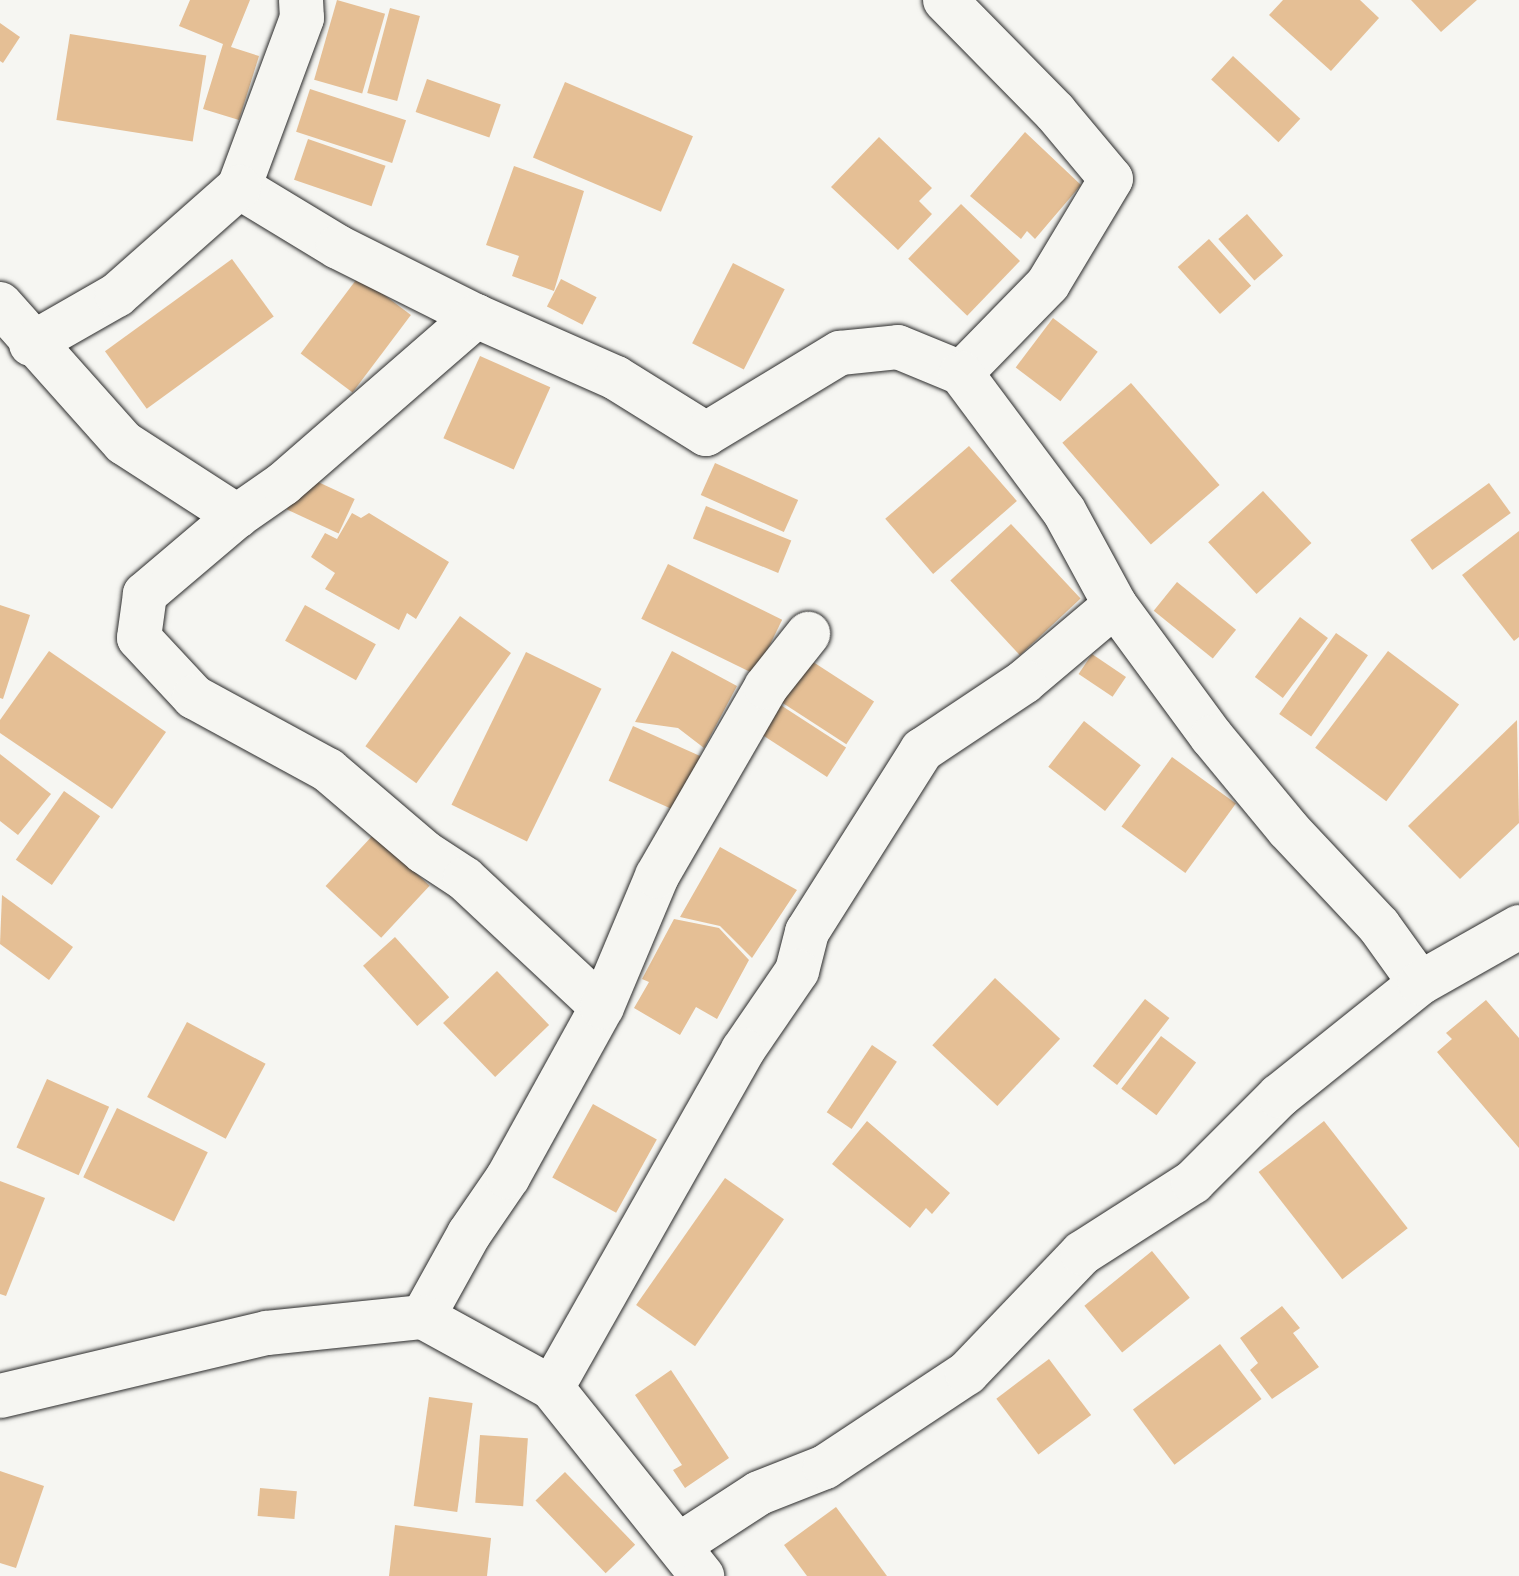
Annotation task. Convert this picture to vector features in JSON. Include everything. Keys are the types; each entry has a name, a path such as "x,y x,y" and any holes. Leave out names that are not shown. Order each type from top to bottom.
{"street":[{"path":"31,344 117,295 239,187 302,18 301,0"},
{"path":"945,0 1055,112 1111,179 1048,284 961,373"},
{"path":"239,187 338,247 476,316 616,378 706,434 840,353 898,347 961,373 1064,511 1115,605 1212,737 1288,829 1379,926 1420,983"},
{"path":"0,304 31,344 124,443 237,516"},
{"path":"476,316 283,484 237,516 145,594 139,638 194,697 328,770 424,852 465,879 602,1007"},
{"path":"552,1388 743,1050 797,971 807,932 922,750 1024,682 1115,605"},
{"path":"423,1317 469,1234 508,1177 602,1007 657,876 766,687 808,634"},
{"path":"0,1396 267,1333 423,1317 552,1388 690,1561 759,1493 825,1467 967,1373 1082,1253 1193,1182 1279,1096 1420,983 1519,927"}],"building":[{"path":"190,0 250,0 231,47 259,56 239,120 203,109 223,44 179,26"},
{"path":"337,0 385,14 362,94 314,80"},
{"path":"1283,0 1360,0 1379,18 1331,71 1269,15"},
{"path":"1411,0 1477,0 1441,32"},
{"path":"390,8 420,16 397,101 367,93"},
{"path":"0,23 20,37 3,63 0,61"},
{"path":"70,34 206,56 193,142 56,120"},
{"path":"1233,56 1300,119 1278,142 1211,79"},
{"path":"427,79 501,104 489,137 416,112"},
{"path":"565,82 693,136 661,212 533,157"},
{"path":"310,89 406,120 392,163 296,132"},
{"path":"1025,132 1081,185 1035,239 1027,231 1021,239 970,196"},
{"path":"879,137 932,188 919,201 932,214 898,250 831,187"},
{"path":"308,139 386,166 372,206 294,180"},
{"path":"514,166 584,191 554,291 512,276 519,256 486,245"},
{"path":"961,204 1020,261 967,316 908,259"},
{"path":"1247,214 1283,256 1254,280 1218,239"},
{"path":"1209,239 1251,286 1220,314 1178,267"},
{"path":"232,259 274,316 147,409 105,351"},
{"path":"733,263 785,289 744,370 692,343"},
{"path":"359,276 411,315 353,393 301,353"},
{"path":"561,279 597,297 583,325 547,307"},
{"path":"1053,318 1098,352 1060,401 1016,368"},
{"path":"480,356 550,387 514,470 443,438"},
{"path":"1131,383 1220,485 1151,545 1062,443"},
{"path":"969,446 1017,501 933,574 885,519"},
{"path":"715,463 798,500 784,532 701,495"},
{"path":"303,475 355,499 339,534 287,509"},
{"path":"1489,483 1511,513 1432,570 1411,540"},
{"path":"1263,491 1311,543 1257,594 1208,542"},
{"path":"706,506 791,540 778,573 693,538"},
{"path":"352,513 361,518 369,513 449,562 416,619 407,613 399,630 325,589 335,573 311,557 325,533 337,539"},
{"path":"1011,524 1081,599 1020,655 950,581"},
{"path":"1519,531 1519,637 1514,641 1462,575"},
{"path":"668,564 782,620 755,674 641,619"},
{"path":"1177,582 1236,630 1213,659 1154,611"},
{"path":"0,605 30,615 3,699 0,698"},
{"path":"305,605 376,644 356,680 285,641"},
{"path":"460,616 511,653 416,783 365,746"},
{"path":"1300,617 1328,638 1283,698 1255,677"},
{"path":"1336,633 1368,655 1311,736 1279,714"},
{"path":"49,651 166,732 112,809 0,733 0,720"},
{"path":"672,651 737,686 704,748 678,728 635,722"},
{"path":"1388,651 1459,705 1386,801 1315,748"},
{"path":"526,652 601,689 527,842 451,805"},
{"path":"1092,654 1126,677 1113,697 1079,674"},
{"path":"807,658 874,702 846,744 779,701"},
{"path":"779,704 846,748 827,777 760,733"},
{"path":"1517,720 1519,823 1460,879 1408,826"},
{"path":"1084,721 1141,765 1105,811 1048,767"},
{"path":"633,726 705,758 681,813 609,781"},
{"path":"0,754 51,794 18,835 0,821"},
{"path":"1172,757 1236,803 1185,873 1121,827"},
{"path":"64,791 100,816 52,885 16,860"},
{"path":"374,834 430,886 381,938 326,886"},
{"path":"720,847 797,890 752,958 720,926 680,917"},
{"path":"2,895 73,947 49,980 0,944"},
{"path":"674,919 719,928 749,960 717,1019 696,1007 680,1035 634,1008 649,982 642,979"},
{"path":"395,937 449,997 417,1026 363,966"},
{"path":"497,971 549,1025 495,1077 443,1023"},
{"path":"995,978 1060,1039 997,1106 932,1045"},
{"path":"1145,999 1169,1018 1117,1085 1093,1066"},
{"path":"1486,1000 1519,1038 1519,1148 1437,1052 1452,1039 1446,1033"},
{"path":"187,1022 266,1064 226,1139 147,1097"},
{"path":"1161,1036 1196,1062 1156,1115 1121,1089"},
{"path":"872,1045 897,1062 852,1129 827,1112"},
{"path":"47,1079 109,1107 79,1175 16,1148"},
{"path":"593,1104 657,1139 616,1213 552,1177"},
{"path":"117,1108 208,1152 174,1221 83,1177"},
{"path":"867,1121 950,1193 932,1214 926,1208 910,1228 832,1164"},
{"path":"1324,1121 1408,1228 1342,1279 1259,1172"},
{"path":"725,1178 784,1219 695,1346 636,1305"},
{"path":"0,1181 45,1198 6,1296 0,1294"},
{"path":"1152,1251 1190,1298 1122,1352 1084,1306"},
{"path":"1282,1306 1300,1328 1293,1333 1319,1367 1272,1399 1250,1370 1258,1363 1240,1338"},
{"path":"1220,1344 1262,1399 1174,1465 1133,1410"},
{"path":"1049,1359 1091,1415 1038,1455 996,1399"},
{"path":"671,1370 729,1458 685,1488 673,1470 682,1465 635,1395"},
{"path":"429,1397 473,1403 457,1512 414,1506"},
{"path":"480,1435 528,1438 523,1506 475,1503"},
{"path":"0,1471 44,1486 16,1568 0,1563"},
{"path":"565,1472 635,1545 606,1573 536,1500"},
{"path":"260,1488 297,1491 294,1519 258,1516"},
{"path":"836,1507 887,1576 807,1576 784,1545"},
{"path":"395,1525 491,1538 487,1576 389,1576"}]}
